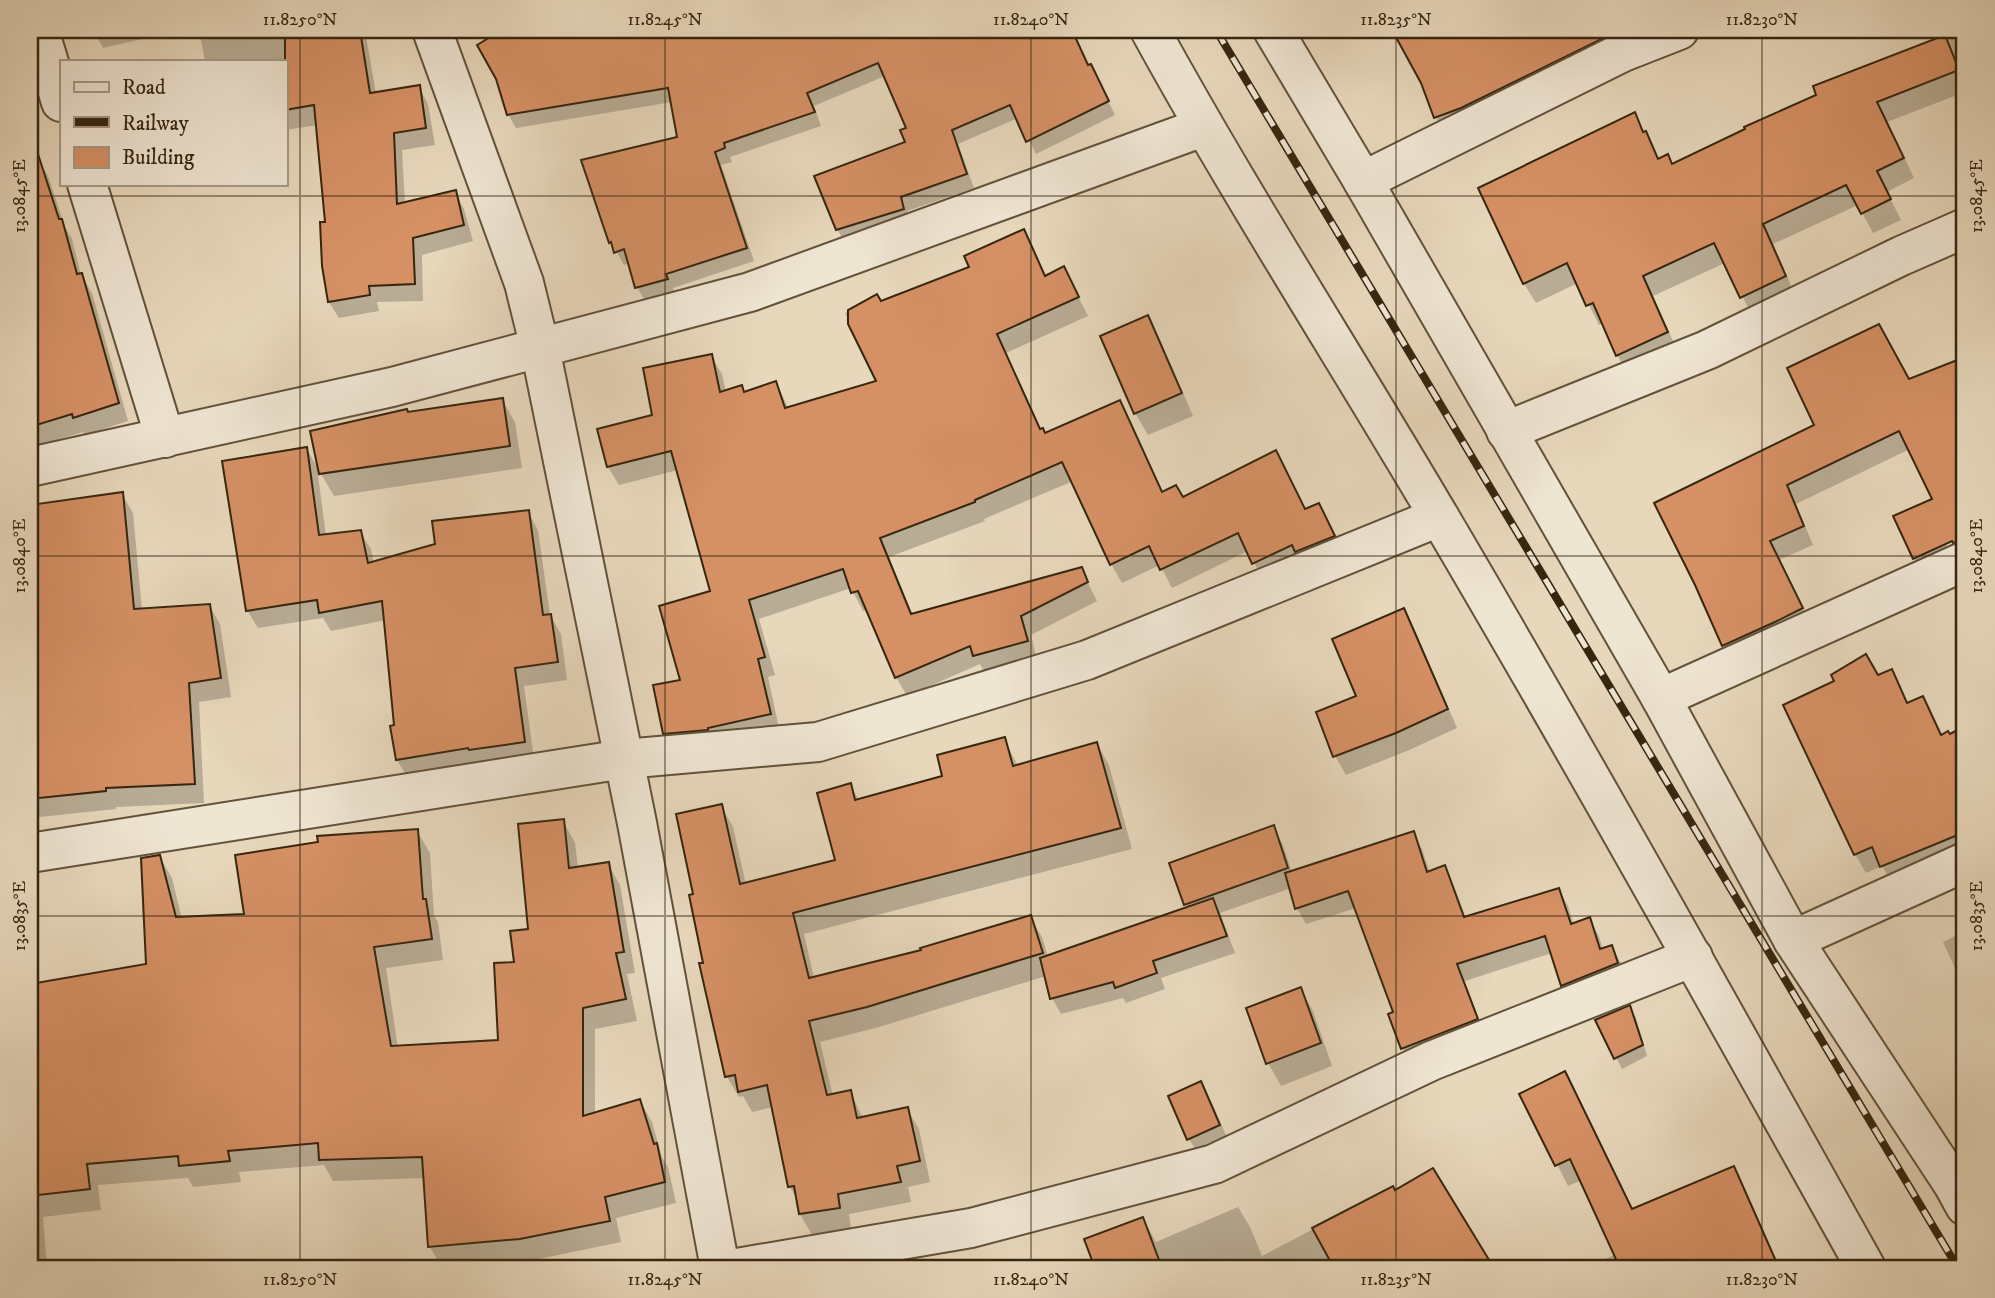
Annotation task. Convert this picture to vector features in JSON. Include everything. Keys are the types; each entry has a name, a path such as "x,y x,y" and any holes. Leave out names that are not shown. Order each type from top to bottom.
{"street":[{"path":"39,30 60,99"},
{"path":"432,30 524,283 540,348 624,759 720,1268"},
{"path":"1150,30 1203,127 1440,517 1693,957 1866,1268"},
{"path":"1273,30 1661,698 1793,940 1961,1190"},
{"path":"1363,181 1623,52 1679,30"},
{"path":"30,467 392,387 750,292 1203,127"},
{"path":"88,186 165,438"},
{"path":"1506,430 1707,350 1965,228"},
{"path":"30,853 624,759 818,742 1087,660 1440,517"},
{"path":"1661,698 1965,561"},
{"path":"1793,940 1965,862"},
{"path":"737,1268 971,1228 1214,1164 1432,1061 1693,957"}],"building":[{"path":"285,30 360,30 370,93 420,85 426,128 394,133 397,204 456,190 464,225 413,238 415,284 369,286 370,295 328,302 322,266 320,222 325,222 314,105 287,110"},
{"path":"502,30 1072,30 1109,101 1026,142 1010,105 952,130 967,174 901,197 904,209 836,230 814,176 905,142 900,130 906,128 878,63 807,93 815,112 724,143 725,148 715,152 747,248 666,274 668,279 635,288 624,249 614,253 611,242 609,243 581,160 677,137 668,88 507,115 496,79 477,45"},
{"path":"1392,30 1620,30 1461,108 1434,118 1421,83"},
{"path":"1945,35 1959,70 1877,102 1904,158 1877,171 1891,199 1861,214 1846,185 1763,224 1786,276 1740,298 1714,243 1643,276 1668,332 1616,356 1593,303 1586,306 1567,263 1523,284 1478,188 1635,112 1658,159 1668,154 1672,164 1745,129 1744,127 1816,95 1813,86"},
{"path":"37,151 59,219 62,219 77,274 82,273 119,403 73,418 72,414 30,427 30,152"},
{"path":"1024,229 1045,276 1064,266 1079,297 997,334 1040,429 1043,428 1045,433 1120,400 1162,492 1176,485 1183,497 1276,450 1305,509 1319,503 1335,536 1295,552 1292,545 1252,564 1238,533 1160,570 1149,546 1110,565 1062,462 975,502 880,538 911,614 1082,567 1088,582 1021,616 1028,641 973,656 970,646 895,678 858,591 851,593 843,569 749,600 765,657 758,659 771,714 708,730 663,734 653,685 680,680 659,606 710,591 671,451 607,467 597,429 652,415 643,368 712,354 720,392 742,385 744,392 776,381 785,408 876,381 848,324 848,310 877,294 881,301 969,267 964,256"},
{"path":"1148,315 1182,393 1134,414 1100,336"},
{"path":"1879,324 1909,379 1965,357 1965,539 1953,543 1952,541 1913,559 1893,516 1932,499 1899,431 1787,485 1804,526 1770,541 1803,608 1722,646 1654,503 1814,425 1787,368"},
{"path":"503,398 510,446 319,474 310,431 407,409 408,412"},
{"path":"307,447 319,535 361,530 368,563 435,544 432,521 529,510 543,615 551,614 558,662 515,668 525,742 396,760 390,726 394,725 382,601 319,613 317,600 246,611 222,461"},
{"path":"123,492 134,609 210,604 221,678 189,683 195,784 106,788 106,791 30,799 30,505"},
{"path":"1404,608 1448,709 1396,733 1333,757 1316,712 1356,696 1332,639"},
{"path":"1866,654 1878,675 1892,669 1907,703 1923,696 1941,735 1948,731 1950,734 1965,726 1965,832 1880,867 1872,847 1854,855 1783,705 1834,681 1831,675"},
{"path":"1005,737 1013,766 1097,742 1121,828 793,913 809,978 921,950 920,948 1031,915 1043,953 867,1007 809,1021 827,1095 851,1090 857,1118 908,1107 920,1161 897,1166 901,1182 838,1194 840,1208 799,1214 794,1186 788,1187 767,1085 738,1092 735,1075 725,1077 699,963 703,963 689,895 693,894 676,814 722,804 740,884 835,860 817,793 851,783 855,800 942,776 937,755"},
{"path":"564,819 569,868 609,862 624,952 616,953 626,999 583,1008 583,1116 640,1099 654,1144 657,1143 665,1182 605,1197 610,1221 520,1239 428,1247 422,1157 319,1160 318,1143 228,1151 230,1161 179,1166 178,1156 87,1164 90,1189 30,1196 30,984 146,964 141,858 160,855 176,917 244,914 235,855 318,842 317,836 418,829 423,899 426,899 432,939 374,947 391,1046 498,1040 494,963 514,962 510,931 528,929 518,824"},
{"path":"1274,825 1288,868 1184,905 1169,863"},
{"path":"1414,831 1427,872 1445,865 1464,917 1559,888 1571,924 1590,917 1600,949 1612,945 1618,963 1561,986 1545,936 1457,964 1478,1019 1401,1049 1388,1014 1393,1012 1348,891 1295,909 1285,873"},
{"path":"1213,898 1227,936 1153,961 1157,973 1115,988 1113,982 1050,999 1040,958"},
{"path":"1301,987 1321,1043 1266,1064 1246,1008"},
{"path":"1630,1005 1643,1045 1614,1059 1595,1020"},
{"path":"1565,1071 1632,1209 1734,1166 1779,1268 1620,1268 1570,1159 1555,1166 1519,1094"},
{"path":"1201,1081 1220,1125 1187,1140 1168,1096"},
{"path":"1433,1168 1494,1268 1334,1268 1312,1228 1393,1186 1395,1190"},
{"path":"1143,1217 1162,1268 1095,1268 1084,1239"}],"railway":[{"path":"1216,30 1958,1268"}]}
